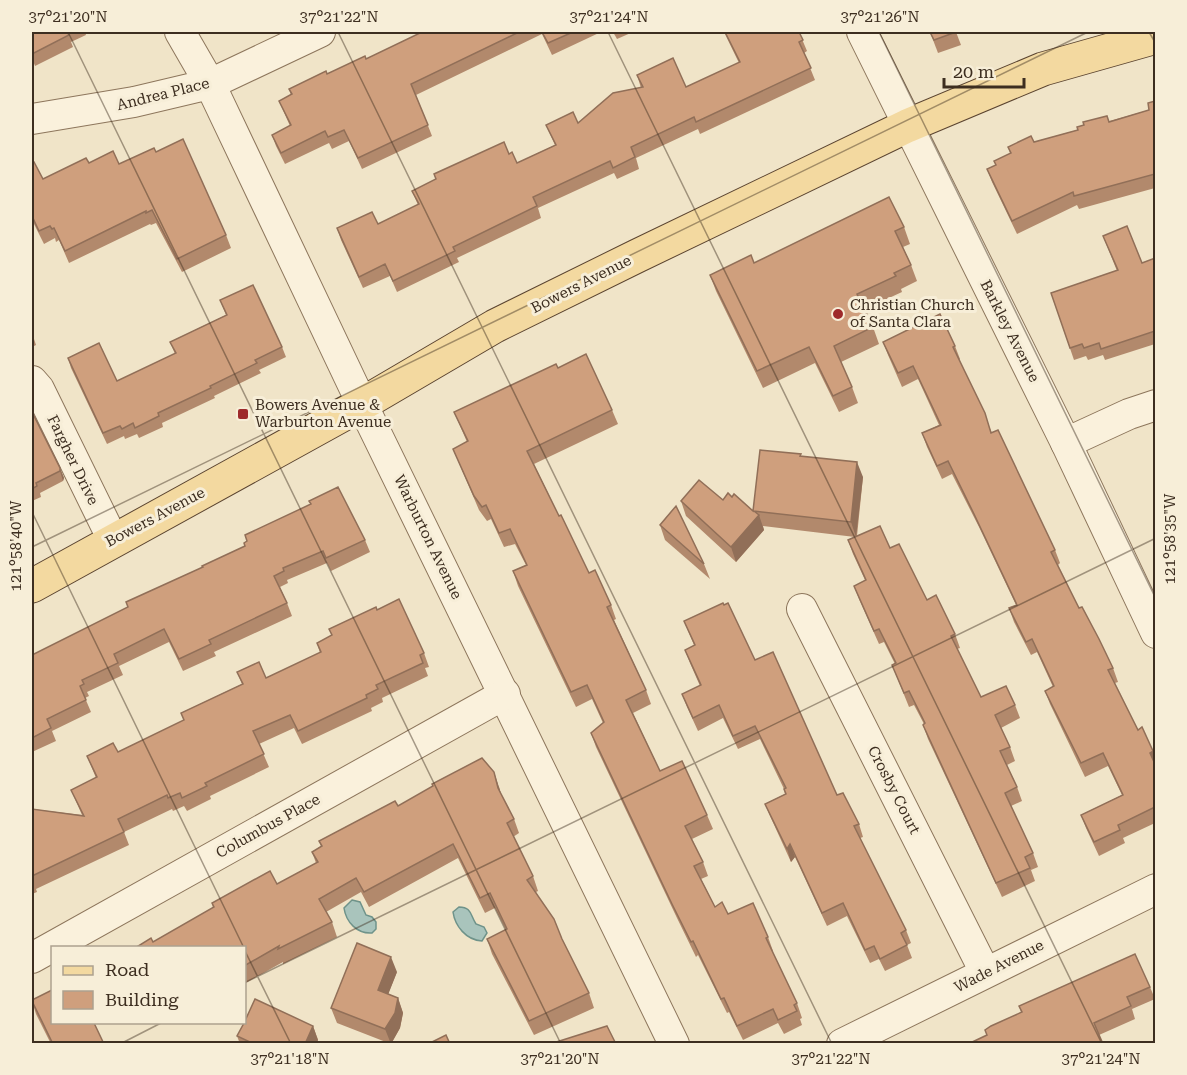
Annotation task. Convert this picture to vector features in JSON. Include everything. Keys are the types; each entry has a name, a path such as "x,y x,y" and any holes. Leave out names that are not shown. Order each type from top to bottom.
{"main road":[{"name":"Bowers Avenue","path":"32,586 362,405 495,326 637,256 907,126 1043,69 1155,37"}],"street":[{"name":"Warburton Avenue","path":"180,32 210,84 362,405 674,1044"},
{"name":"Andrea Place","path":"32,119 134,102 210,84 320,32"},
{"name":"Barkley Avenue","path":"862,32 1066,443 1155,633"},
{"name":"Fargher Drive","path":"32,381 39,389 113,540"},
{"path":"1066,443 1129,414 1155,405"},
{"name":"Crosby Court","path":"802,609 985,972"},
{"name":"Columbus Place","path":"54,946 505,694"},
{"name":"Wade Avenue","path":"842,1044 1155,889"},
{"name":"Columbus Place","path":"32,958 51,947"}],"water":[{"path":"352,900 360,902 366,915 372,917 376,922 376,929 372,933 357,929 347,918 344,908"},
{"path":"459,907 469,910 476,924 484,927 487,933 482,941 466,935 459,927 453,912"}],"building":[{"path":"32,32 67,32 69,35 32,54"},
{"path":"422,32 519,32 411,84 428,125 358,158 344,130 328,137 325,131 281,153 272,135 291,125 279,101 292,94 289,89 326,71 327,74 365,56 366,59"},
{"path":"542,32 573,32 548,43"},
{"path":"725,32 799,32 803,40 799,42 811,68 696,122 694,117 631,147 635,157 613,168 610,161 533,197 537,206 453,247 455,251 393,281 385,264 359,277 337,228 372,212 378,224 419,204 412,191 436,179 434,174 504,142 509,154 512,152 517,163 556,145 546,125 573,112 578,123 613,93 643,87 637,75 673,58 686,87 740,62"},
{"path":"930,32 956,32 934,40"},
{"path":"1155,101 1155,174 1074,196 1073,192 1012,221 987,169 996,165 994,161 1011,153 1008,147 1031,136 1034,142 1078,130 1077,127 1084,125 1083,122 1107,116 1109,122 1149,110 1148,103"},
{"path":"183,139 226,235 177,259 152,210 65,251 54,228 50,226 39,231 32,216 32,163 34,162 43,179 86,158 89,163 113,151 119,164 154,148 156,152"},
{"path":"889,197 904,227 895,231 911,265 894,273 896,276 857,294 873,327 834,346 852,387 833,396 809,347 757,371 710,275 751,255 754,263"},
{"path":"1127,226 1142,263 1155,258 1155,331 1101,349 1099,343 1084,348 1082,344 1070,348 1051,293 1118,270 1103,236"},
{"path":"253,285 282,347 255,360 257,363 210,386 211,388 158,413 159,416 135,428 133,423 122,429 120,426 103,433 68,358 99,343 117,381 176,353 170,342 227,315 220,300"},
{"path":"940,314 955,346 953,347 985,413 991,433 998,430 1055,550 1051,552 1079,608 1082,607 1099,639 1113,668 1108,670 1138,730 1142,727 1153,751 1150,753 1155,764 1155,807 1118,825 1120,830 1094,842 1081,815 1123,795 1103,753 1081,763 1045,691 1054,686 1032,639 1026,642 1009,608 1017,605 974,514 948,461 937,466 922,433 941,425 913,366 898,373 883,342"},
{"path":"586,354 612,410 527,451 589,573 595,570 611,605 607,607 646,690 626,700 660,771 682,761 707,815 685,826 703,862 694,866 715,907 722,902 728,914 753,903 768,937 766,938 797,1003 794,1005 797,1011 778,1020 773,1009 737,1026 724,998 721,999 672,904 591,733 604,722 587,685 571,692 513,571 527,565 510,529 499,533 486,505 482,507 474,496 453,449 468,441 454,412 556,364 558,368"},
{"path":"32,412 60,471 36,483 37,486 32,489"},
{"path":"760,450 857,462 851,522 754,511 759,515 731,547 681,501 699,480 723,500 728,493 732,497 734,494 753,511"},
{"path":"338,487 365,540 326,558 323,551 283,568 284,571 274,576 287,603 209,640 211,644 179,659 164,629 114,654 118,663 82,680 84,684 80,686 86,700 47,719 51,728 32,738 32,655 128,607 126,602 245,546 244,543 247,541 245,535 311,504 309,501"},
{"path":"676,506 704,564 660,525"},
{"path":"880,526 890,548 899,544 927,600 936,595 955,634 951,636 981,697 1006,686 1015,705 995,715 1010,747 1000,751 1017,787 1005,793 1033,853 1025,857 1030,868 996,883 923,725 925,723 909,691 904,693 892,665 896,663 879,629 874,631 854,586 866,580 848,540"},
{"path":"399,599 424,653 420,655 423,663 376,685 378,689 366,695 367,698 298,731 290,715 253,731 264,754 205,783 207,786 182,798 180,793 168,798 167,795 118,819 124,832 32,876 32,809 84,816 71,790 97,777 87,756 113,743 118,752 184,720 181,713 243,684 237,672 259,662 266,678 321,652 317,643 332,635 329,629"},
{"path":"723,603 724,605 728,603 755,660 773,652 837,795 843,793 859,824 854,826 906,930 901,933 907,945 880,959 874,946 865,950 843,903 822,913 790,844 787,849 765,804 786,794 784,789 786,788 755,726 733,736 719,705 693,718 682,694 701,685 685,650 695,645 684,621"},
{"path":"482,758 494,772 498,788 514,819 507,823 533,876 527,880 554,919 589,993 529,1021 487,939 507,929 490,893 480,898 453,844 364,892 356,878 319,899 332,922 278,949 279,946 246,965 246,946 138,946 151,938 153,942 214,907 212,903 270,871 277,884 318,862 312,852 322,846 319,841 395,801 398,806 433,786 432,784"},
{"path":"357,943 391,957 378,990 398,998 395,1013 385,1029 331,1008"},
{"path":"1135,954 1150,987 1127,997 1131,1006 1094,1023 1103,1044 968,1044 987,1035 985,1030 991,1026 1022,1012 1019,1006"},
{"path":"51,990 51,1024 94,1024 104,1044 53,1044 32,1000"},
{"path":"255,999 313,1026 305,1044 254,1044 237,1036 243,1024 246,1024 246,1019"},
{"path":"607,1026 616,1044 550,1044"},
{"path":"446,1035 450,1044 428,1044"}],"place":[{"name":"Christian Church of Santa Clara","path":"838,314"},
{"name":"Bowers Avenue & Warburton Avenue","path":"243,414"}]}
